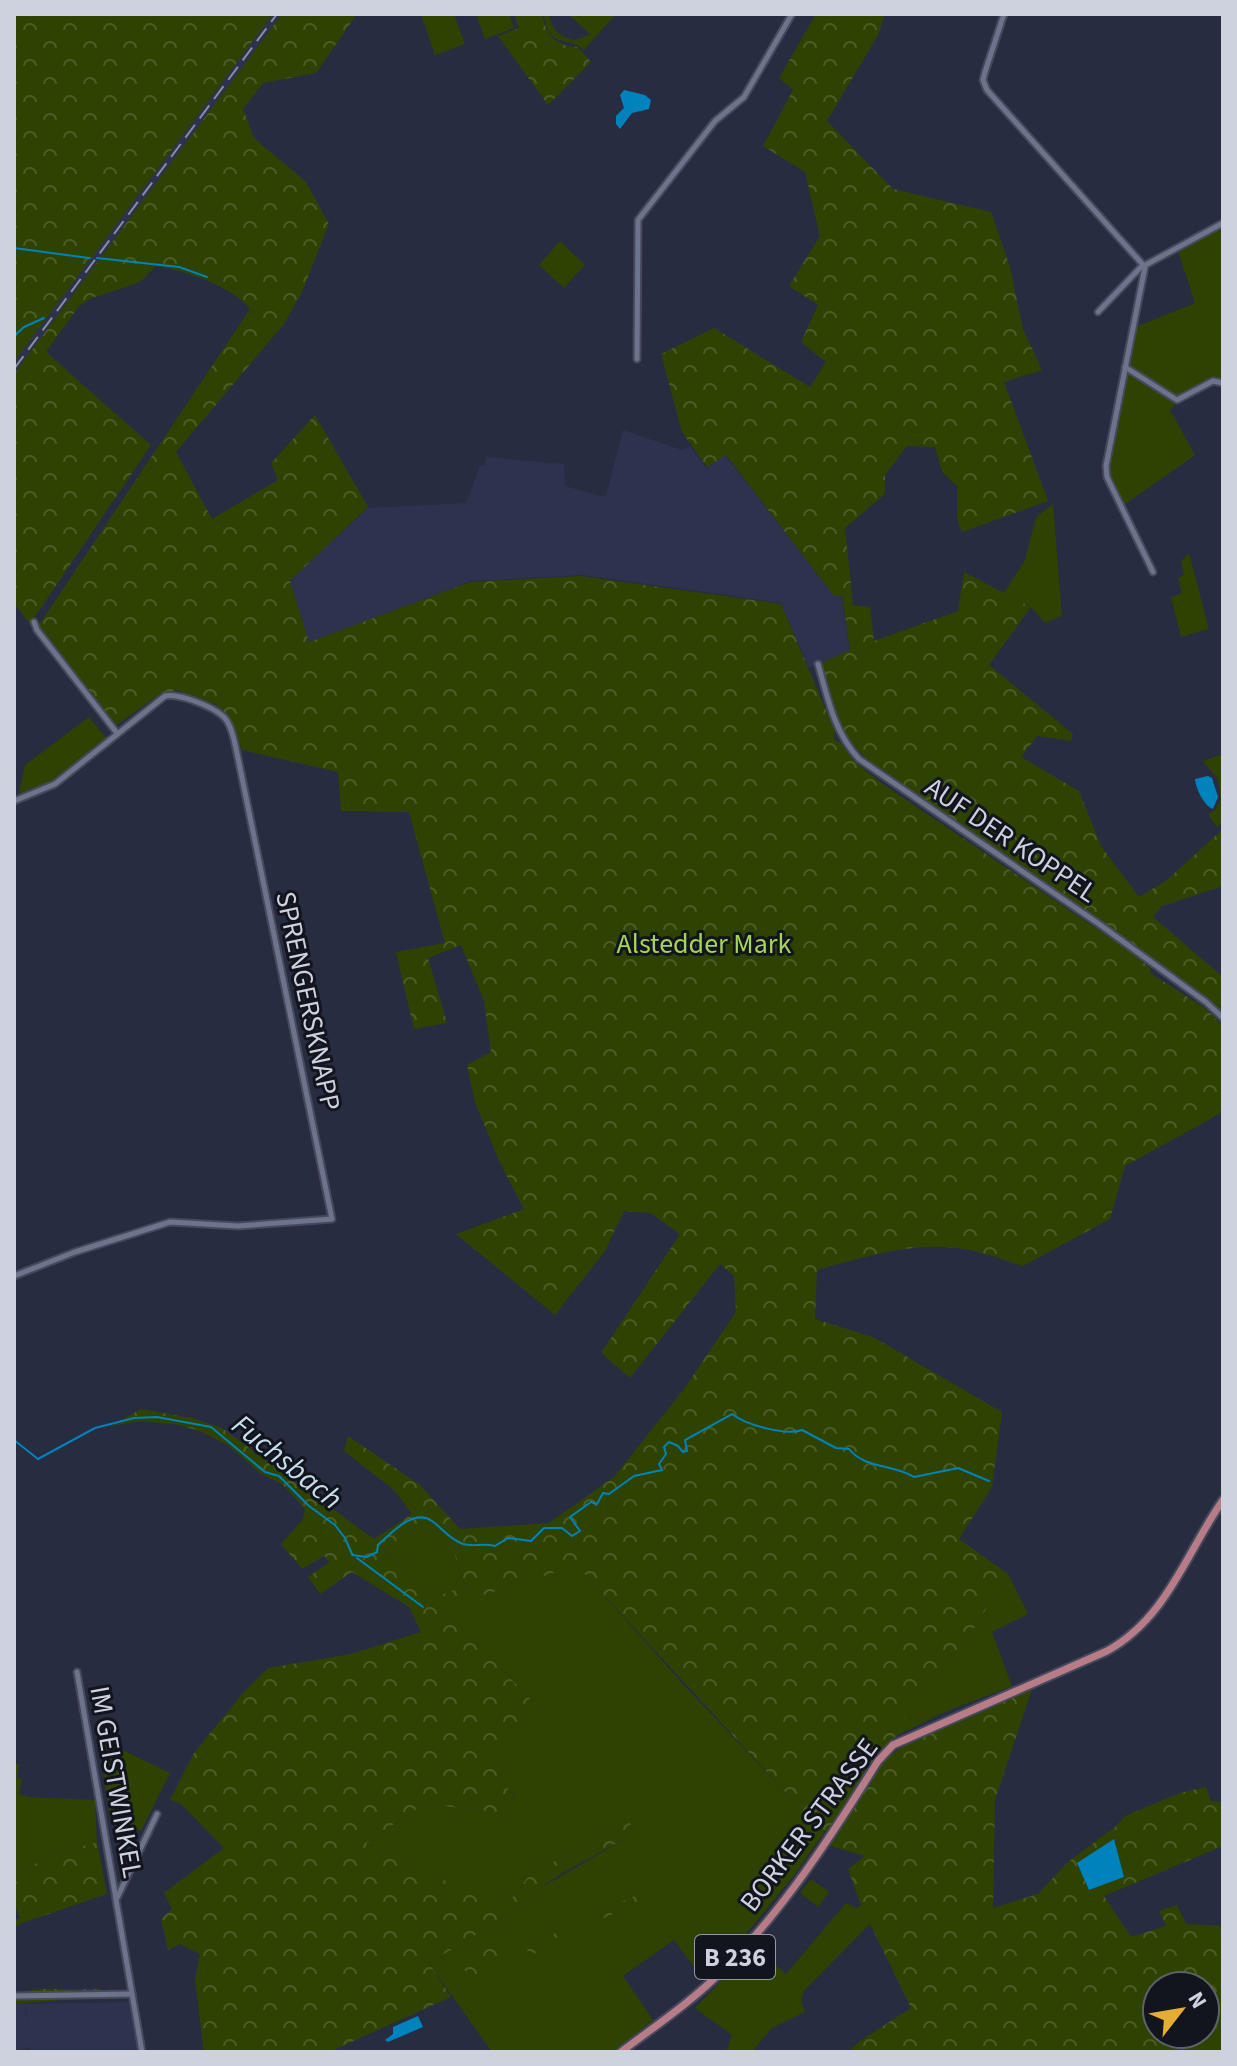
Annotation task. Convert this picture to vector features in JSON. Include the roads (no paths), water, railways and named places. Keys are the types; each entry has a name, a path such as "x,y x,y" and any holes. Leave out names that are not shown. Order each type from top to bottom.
{"main road":[{"name":"BORKER STRASSE","path":"621,2052 698,1992 736,1957 805,1873 878,1761 893,1745 1107,1651 1133,1635 1153,1615 1223,1500"}],"street":[{"path":"637,359 638,220 715,121 744,97 792,14"},
{"path":"1004,14 983,80 987,90 1145,267"},
{"path":"1098,312 1140,268 1223,223"},
{"path":"1145,267 1106,466 1107,477 1153,572"},
{"path":"1125,367 1177,400 1213,381 1223,383"},
{"path":"34,622 117,733"},
{"name":"AUF DER KOPPEL","path":"818,664 834,721 849,749 859,759 1099,924 1206,1002 1223,1018"},
{"name":"SPRENGERSKNAPP","path":"14,801 55,784 155,702 170,694 215,711 228,722 332,1219 238,1226 170,1222 75,1252 14,1276"},
{"name":"IM GEISTWINKEL","path":"77,1672 142,2052"},
{"name":"IM GEISTWINKEL","path":"116,1900 157,1814"},
{"path":"14,1996 132,1994"}],"water":[{"path":"624,90 645,95 651,100 649,109 632,113 620,129 616,116 624,108 620,95"},
{"path":"1212,778 1218,797 1213,809 1201,797 1195,779"},
{"path":"1114,1839 1124,1877 1089,1890 1077,1863"},
{"path":"418,2016 423,2027 388,2042 385,2040 393,2034 393,2027"}],"waterway":[{"path":"14,248 89,258"},
{"path":"97,258 179,267 207,277"},
{"path":"14,336 24,327 44,318"},
{"path":"352,1555 367,1557 377,1552 378,1545 396,1529 418,1518 432,1521 454,1539 467,1545 495,1546 508,1538 531,1541 544,1528 562,1528 572,1536 580,1531 570,1517 591,1502 597,1504 603,1493 609,1494 634,1476 662,1470 659,1464 666,1454 664,1447 669,1442 683,1452 687,1451 685,1440 732,1414 766,1428 786,1432 802,1430 836,1448 849,1449 863,1460 914,1477 958,1468 989,1481"},
{"name":"Fuchsbach","path":"14,1440 38,1459 95,1428 134,1418 157,1417 211,1427 265,1472 279,1476 309,1506 335,1525 352,1554"},
{"name":"Fuchsbach","path":"357,1558 423,1607"}],"railway":[{"path":"14,369 277,14"}],"park label":[{"name":"Alstedder Mark","path":"704,944"}]}
